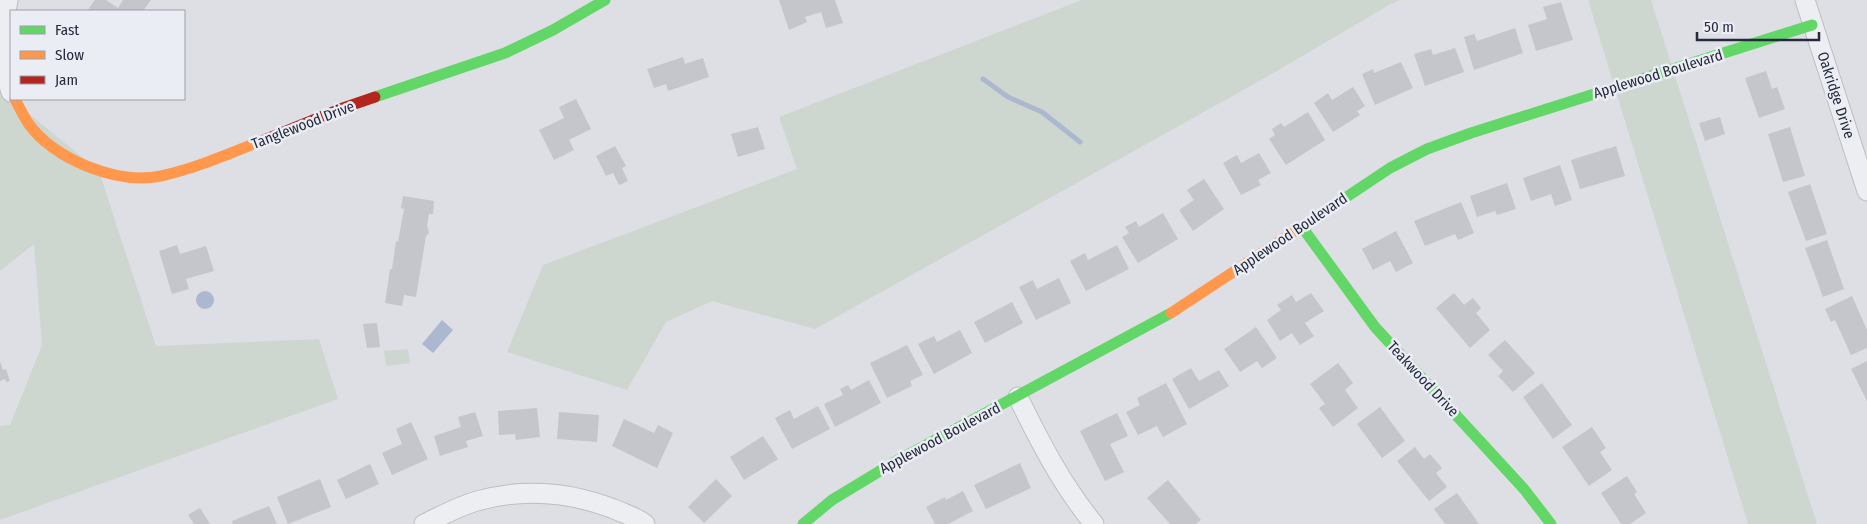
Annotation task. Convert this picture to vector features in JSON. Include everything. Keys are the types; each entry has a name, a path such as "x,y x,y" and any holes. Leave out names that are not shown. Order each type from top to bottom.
{"street":[{"path":"8,0 4,20 3,43 10,88"},
{"name":"Tanglewood Drive","path":"15,100 28,123 46,141 78,163 115,175 136,177 159,176 222,157 340,109 505,53 553,30 605,0"},
{"name":"Oakridge Drive","path":"1805,0 1867,191"},
{"name":"Applewood Boulevard","path":"804,524 832,500 867,478 1161,320 1359,187 1427,149 1471,133 1812,25"},
{"name":"Teakwood Drive","path":"1302,227 1375,328 1524,489 1552,524"},
{"path":"1018,397 1041,445 1059,476 1094,524"},
{"path":"424,524 475,501 511,493 555,493 590,500 637,518 645,524"}],"shaded area":[{"path":"0,0 10,100 99,171 156,346 319,339 338,399 0,520 0,426 10,425 42,345 34,244 0,271"},
{"path":"1082,0 1400,0 1263,79 815,329 712,301 666,322 627,390 507,352 543,265 797,169 779,117"},
{"path":"1588,0 1651,0 1817,524 1748,524"},
{"path":"408,349 410,363 386,366 384,351"}],"water":[{"path":"205,291 211,294 214,300 211,306 205,309 199,306 196,300 199,294"},
{"path":"442,320 453,330 433,353 422,344"}],"building":[{"path":"95,0 106,0 118,8 123,0 151,0 144,10 88,10"},
{"path":"779,0 835,0 843,23 826,28 821,12 805,17 807,22 789,30"},
{"path":"1561,2 1573,40 1536,51 1528,25 1547,19 1543,7"},
{"path":"1515,28 1523,53 1474,70 1464,37 1474,34 1477,41"},
{"path":"1455,48 1464,72 1425,86 1414,54 1431,49 1433,55"},
{"path":"683,57 685,64 703,58 709,77 668,91 666,84 654,88 647,69"},
{"path":"1401,62 1413,88 1375,105 1362,74 1373,69 1374,73"},
{"path":"1766,71 1772,89 1777,87 1785,109 1759,118 1745,78"},
{"path":"1353,87 1365,106 1357,111 1360,115 1333,132 1314,103 1328,93 1332,100"},
{"path":"576,99 591,129 569,140 574,150 554,160 539,130 564,118 559,107"},
{"path":"1308,112 1325,140 1286,165 1269,139 1275,135 1272,129 1281,123 1284,127"},
{"path":"1720,117 1725,134 1705,141 1699,123"},
{"path":"758,127 765,149 738,157 731,134"},
{"path":"1790,127 1805,176 1783,182 1768,134"},
{"path":"615,146 626,166 622,168 628,181 619,185 613,173 606,176 596,156"},
{"path":"1616,146 1625,176 1580,189 1571,160"},
{"path":"1259,153 1271,173 1258,180 1261,185 1241,195 1223,163 1237,155 1241,163"},
{"path":"1560,165 1572,200 1555,206 1551,194 1531,201 1523,178"},
{"path":"1204,179 1224,209 1193,231 1179,210 1194,200 1187,190"},
{"path":"1507,183 1516,209 1497,215 1495,211 1477,217 1470,196"},
{"path":"1810,184 1827,234 1806,241 1788,192"},
{"path":"403,196 434,201 433,214 429,214 427,225 429,233 426,236 416,297 404,295 402,306 385,303 390,269 392,269 396,241 398,242 404,209 401,208"},
{"path":"1461,202 1474,233 1458,240 1455,234 1425,246 1414,221"},
{"path":"1163,213 1178,239 1138,263 1122,237 1129,233 1125,227 1136,221 1139,227"},
{"path":"1396,231 1413,263 1396,272 1390,261 1373,270 1362,249"},
{"path":"1827,240 1844,289 1823,297 1805,248"},
{"path":"177,245 180,254 206,246 214,271 186,279 189,289 172,294 159,251"},
{"path":"1117,245 1129,269 1086,291 1070,261 1085,253 1088,260"},
{"path":"1059,278 1071,303 1036,320 1019,287 1033,280 1037,289"},
{"path":"1311,293 1324,311 1305,323 1314,336 1300,345 1292,333 1280,341 1267,320 1281,310 1277,305 1292,295 1296,302"},
{"path":"1454,293 1464,305 1473,298 1481,308 1476,313 1490,330 1470,348 1436,308"},
{"path":"1852,296 1867,330 1867,348 1851,355 1835,320 1831,322 1825,309"},
{"path":"1012,302 1023,323 985,343 974,322"},
{"path":"377,323 380,347 367,348 363,324"},
{"path":"1256,327 1277,358 1262,368 1257,361 1240,372 1224,349"},
{"path":"960,330 972,353 934,374 918,344 934,336 937,342"},
{"path":"1505,340 1535,373 1513,392 1498,376 1503,371 1488,355"},
{"path":"907,345 923,375 910,381 912,386 887,398 870,363"},
{"path":"0,361 3,370 6,369 10,381 6,382 5,379 0,381"},
{"path":"1867,361 1867,401 1851,369"},
{"path":"1338,363 1353,383 1345,390 1358,408 1333,427 1319,408 1325,404 1310,384"},
{"path":"1191,368 1199,381 1219,370 1229,386 1189,409 1172,379"},
{"path":"869,380 881,403 835,427 824,404 843,395 840,389 848,385 851,390"},
{"path":"1166,383 1187,424 1163,437 1157,426 1138,435 1126,412 1140,405 1137,398"},
{"path":"1542,383 1572,425 1553,439 1523,397"},
{"path":"818,406 830,429 792,449 775,418 790,410 794,419"},
{"path":"1380,407 1405,441 1382,458 1357,424"},
{"path":"537,408 540,437 516,440 515,434 499,435 498,411"},
{"path":"475,412 483,436 466,441 468,447 440,456 434,436 461,427 458,417"},
{"path":"559,412 599,415 597,442 557,439"},
{"path":"1117,413 1128,436 1110,444 1124,472 1105,481 1080,431"},
{"path":"624,419 654,433 658,425 673,433 657,468 612,446"},
{"path":"411,422 428,459 392,475 382,453 402,444 396,429"},
{"path":"1592,427 1606,448 1600,452 1612,470 1589,486 1562,447"},
{"path":"763,436 778,459 744,480 730,457"},
{"path":"1415,447 1424,459 1430,454 1442,468 1436,473 1447,487 1429,501 1397,461"},
{"path":"1020,463 1031,488 986,509 974,485"},
{"path":"370,464 379,484 346,499 337,480"},
{"path":"1627,476 1637,492 1634,494 1646,513 1630,524 1621,524 1601,493"},
{"path":"320,479 331,507 288,524 277,497"},
{"path":"716,479 732,496 704,523 688,507"},
{"path":"1168,480 1201,520 1196,524 1170,524 1147,498"},
{"path":"963,491 973,511 948,524 935,524 926,507 945,497 946,500"},
{"path":"1457,493 1479,524 1445,524 1434,509"},
{"path":"269,506 277,524 233,524 232,521"},
{"path":"200,508 210,524 194,524 188,515"}],"waterway":[{"path":"983,79 1008,97 1042,112 1080,142"}],"traffic: fast":[{"path":"375,97 505,53 553,30 605,0"},
{"path":"1312,220 1390,168 1427,149 1471,133 1812,25"},
{"path":"1302,227 1375,327 1524,489 1551,524"},
{"path":"803,524 832,500 898,460 1171,313"}],"traffic: slow":[{"path":"16,100 28,123 53,148 87,166 125,177 144,178 174,173 214,160 266,139"},
{"path":"1171,313 1312,220"}],"traffic: jam":[{"path":"266,139 375,97"}]}
